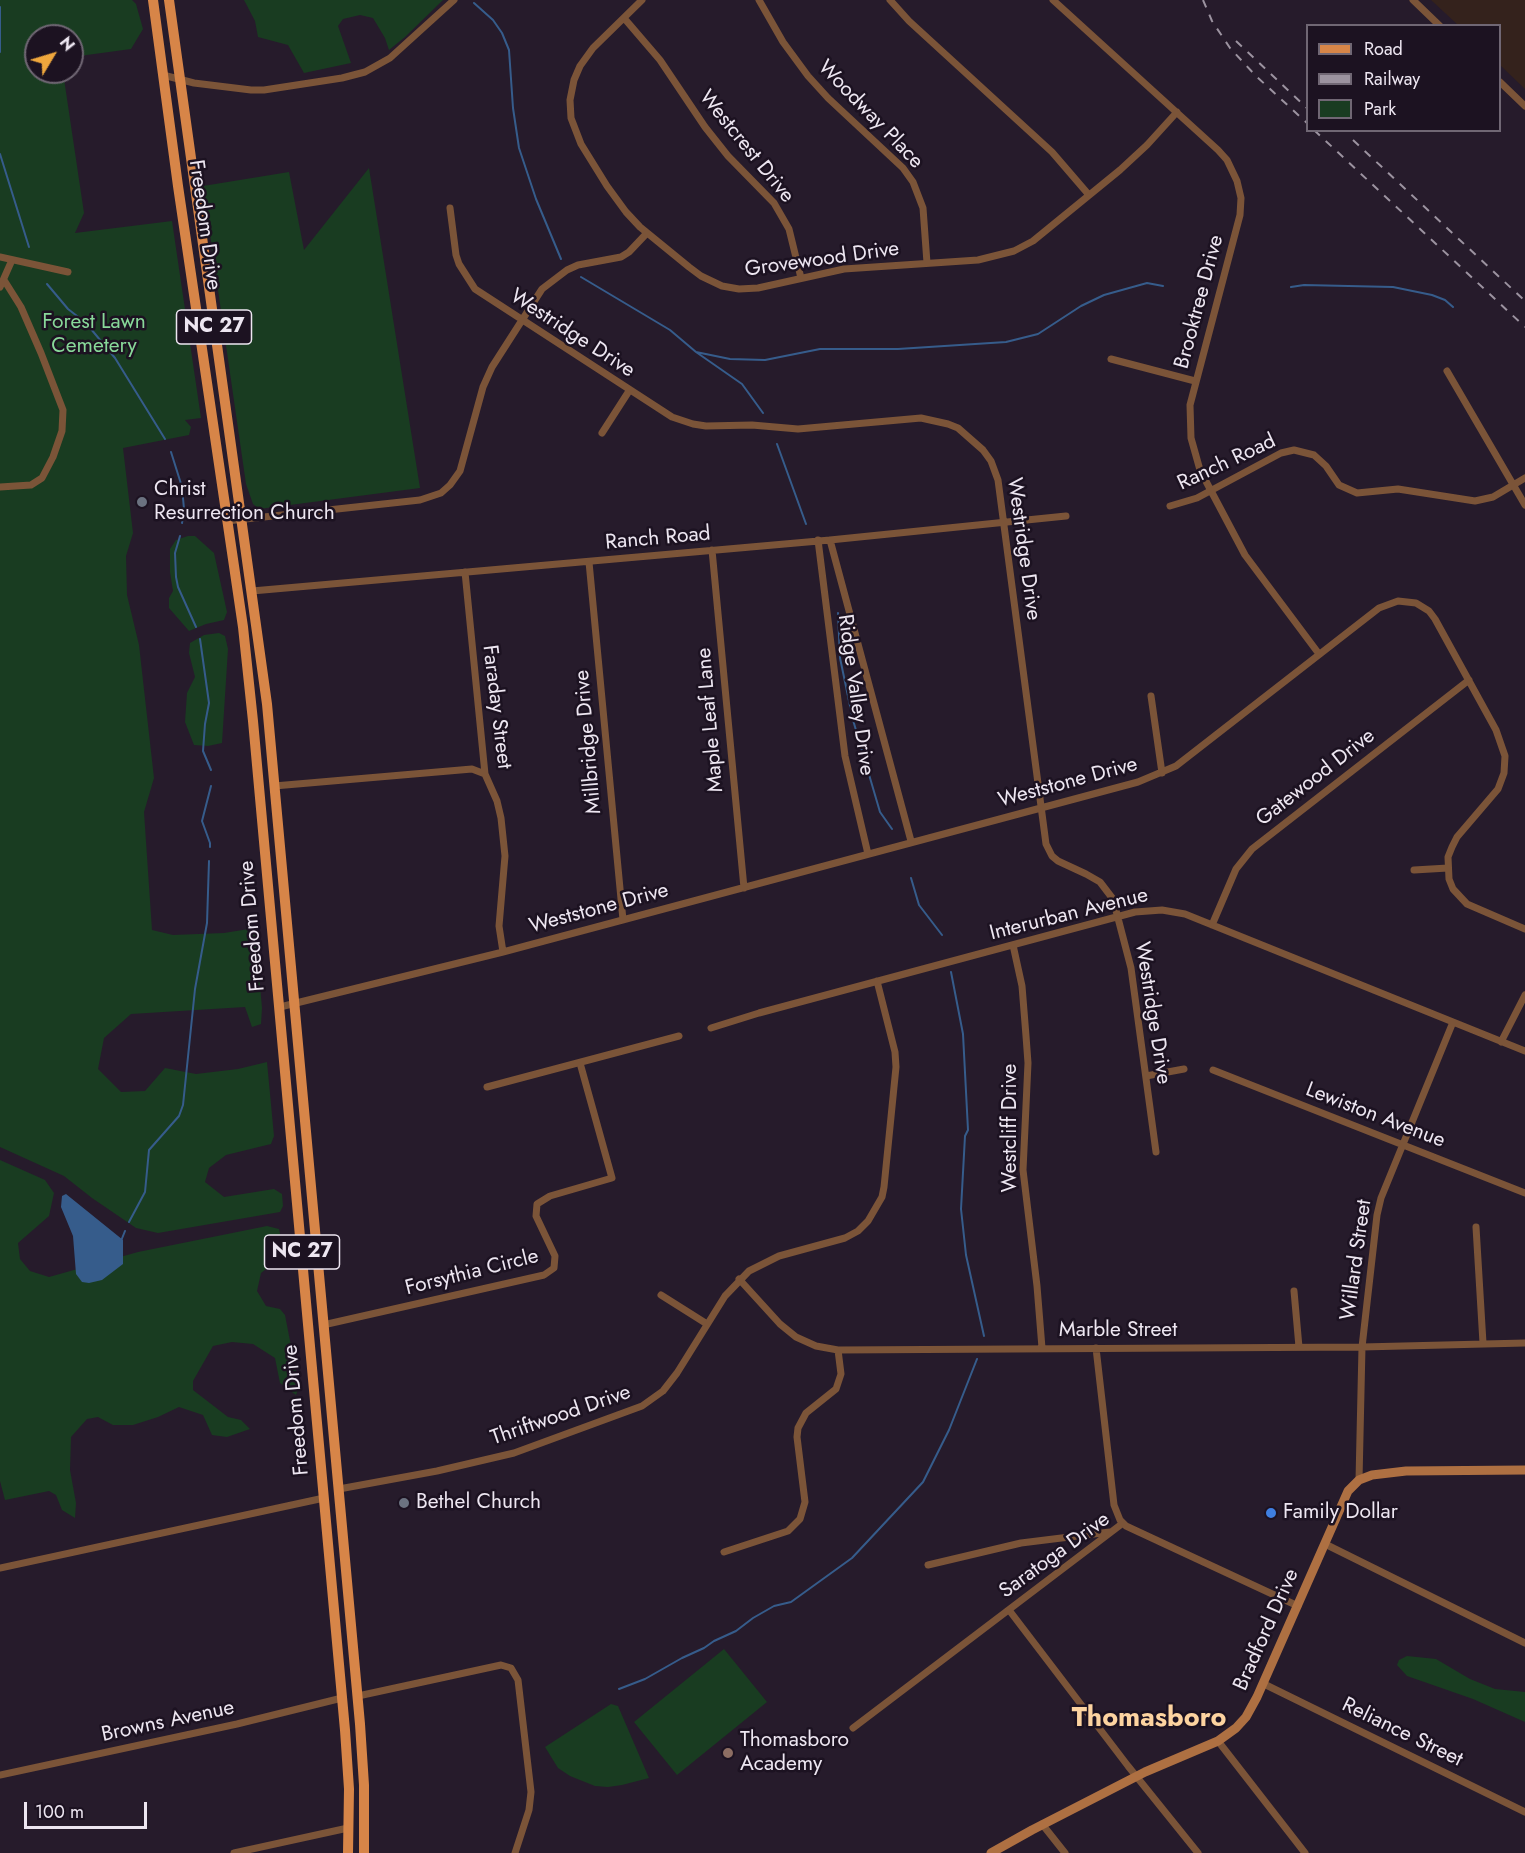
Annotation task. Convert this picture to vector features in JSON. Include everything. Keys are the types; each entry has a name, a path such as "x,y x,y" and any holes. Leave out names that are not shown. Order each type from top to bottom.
{"main road":[{"name":"Freedom Drive","path":"153,0 244,634 342,1698 349,1789 348,1853"},
{"name":"Freedom Drive","path":"169,0 267,704 358,1696 364,1785 364,1853"},
{"path":"186,240 194,247 202,307 216,341"},
{"path":"310,1342 315,1349 318,1364 330,1472 339,1489"},
{"path":"324,1498 334,1511 346,1621 351,1627"}],"street":[{"path":"163,75 223,88 264,90 350,76 375,67 390,58 454,0"},
{"name":"Grovewood Drive","path":"642,0 593,48 573,80 570,110 576,134 607,186 626,212 647,233 701,276 722,286 739,289 758,288 844,269 989,258 1014,252 1033,241 1089,195 1147,145 1177,112"},
{"name":"Woodway Place","path":"759,0 783,42 808,76 828,98 903,168 913,182 923,208 927,263"},
{"path":"890,0 909,21 1052,152 1089,195"},
{"name":"Brooktree Drive","path":"1053,0 1227,160 1237,181 1241,198 1240,215 1195,381 1190,405 1191,438 1200,470 1245,555 1319,654"},
{"path":"1413,0 1438,24"},
{"name":"Westcrest Drive","path":"624,18 660,60 705,127 728,156 774,203 789,229 801,278"},
{"path":"1501,83 1525,106"},
{"name":"Westridge Drive","path":"450,208 456,255 469,282 485,297 521,321 672,417 706,426 744,424 798,429 921,418 948,424 975,441 991,461 998,480 1046,844 1058,861 1100,882 1113,899 1131,968 1156,1152"},
{"path":"227,521 420,500 441,492 450,485 460,471 487,376 542,289 558,275 578,265 621,256 647,233"},
{"path":"0,257 68,272"},
{"path":"0,487 31,485 42,478 53,457 62,431 63,410 41,353 21,307 2,284 12,260"},
{"path":"1111,359 1195,381"},
{"path":"1447,371 1525,505"},
{"path":"602,433 629,390"},
{"name":"Ranch Road","path":"1170,506 1191,500 1281,453 1294,450 1314,455 1326,466 1339,485 1357,493 1398,489 1475,501 1488,499 1525,478"},
{"name":"Ranch Road","path":"252,591 830,540 1066,516"},
{"name":"Ridge Valley Drive","path":"818,540 845,756 868,854"},
{"name":"Ridge Valley Drive","path":"830,540 912,842"},
{"name":"Maple Leaf Lane","path":"712,550 744,888"},
{"name":"Millbridge Drive","path":"589,562 623,920"},
{"name":"Faraday Street","path":"465,572 485,774 497,801 505,856 499,926 503,952"},
{"name":"Weststone Drive","path":"280,1006 503,952 1138,782 1161,773 1185,759 1388,603 1405,601 1425,608 1436,619 1502,744 1505,761 1504,773 1498,789 1457,837 1452,847 1448,868"},
{"name":"Gatewood Drive","path":"1212,925 1236,869 1252,849 1469,680"},
{"path":"1150,696 1161,773"},
{"path":"274,786 472,769 485,774"},
{"path":"1414,870 1448,868 1453,889 1467,904 1525,929"},
{"name":"Interurban Avenue","path":"711,1028 759,1013 1135,912 1162,910 1185,914 1525,1051"},
{"name":"Westcliff Drive","path":"1013,945 1022,986 1028,1063 1023,1170 1042,1348"},
{"name":"Thriftwood Drive","path":"339,1489 437,1472 514,1453 642,1406 663,1391 677,1373 707,1323 739,1279 766,1261 834,1242 851,1234 873,1215 882,1197 897,1067 877,981"},
{"path":"1501,1041 1525,995"},
{"name":"Willard Street","path":"1359,1480 1362,1347 1377,1215 1381,1198 1453,1022"},
{"path":"487,1087 679,1036"},
{"name":"Forsythia Circle","path":"323,1325 440,1300 549,1273 554,1268 555,1256 536,1216 537,1204 550,1196 612,1179 580,1063"},
{"path":"1146,1076 1184,1069"},
{"name":"Lewiston Avenue","path":"1213,1070 1525,1193"},
{"path":"1476,1227 1483,1343"},
{"name":"Marble Street","path":"739,1279 780,1324 796,1337 816,1346 838,1350 1362,1347 1525,1343"},
{"path":"1294,1291 1299,1347"},
{"path":"661,1295 707,1323"},
{"path":"1096,1348 1114,1505 1116,1514 1123,1523"},
{"path":"724,1552 788,1531 800,1519 805,1502 796,1437 798,1428 806,1413 836,1389 841,1374 838,1350"},
{"path":"1359,1480 1372,1475 1406,1471 1525,1470"},
{"name":"Bradford Drive","path":"991,1853 1042,1824 1137,1776 1218,1741 1236,1728 1246,1717 1264,1684 1348,1491 1359,1480"},
{"path":"0,1568 324,1498"},
{"name":"Saratoga Drive","path":"853,1728 1123,1523 1298,1606"},
{"path":"928,1565 1021,1543 1112,1531"},
{"path":"1325,1544 1525,1643"},
{"path":"1009,1610 1198,1853"},
{"path":"358,1696 501,1665 512,1668 518,1680 531,1792 529,1810 514,1853"},
{"name":"Reliance Street","path":"1264,1684 1525,1812"},
{"name":"Browns Avenue","path":"0,1774 235,1725 342,1698"},
{"path":"1218,1741 1305,1853"},
{"path":"1042,1824 1065,1853"},
{"path":"234,1853 348,1828"}],"shaded area":[{"path":"1431,0 1525,0 1525,89 1501,66 1501,24 1457,24"}],"green space":[{"name":"Forest Lawn Cemetery","path":"0,0 132,0 136,4 143,29 131,49 84,55 84,24 24,24 24,84 65,84 84,213 75,233 172,221 201,418 185,420 191,427 189,435 123,448 133,533 126,556 127,595 139,645 154,778 144,812 152,930 173,935 224,933 255,928 262,1008 261,1024 252,1027 245,1007 131,1014 104,1038 98,1069 121,1092 145,1091 165,1068 196,1074 238,1069 267,1062 274,1136 271,1144 226,1155 209,1168 205,1182 224,1197 274,1189 282,1194 283,1206 280,1212 158,1233 136,1228 64,1176 0,1147"},
{"path":"244,0 443,0 389,50 373,18 360,15 343,19 338,26 351,63 304,73 288,45 258,37 255,21"},
{"path":"369,168 420,488 259,509 253,504 246,484 203,186 289,172 304,250"},
{"path":"195,536 214,553 227,612 224,620 189,631 169,608 169,598 173,591 170,549 176,540"},
{"path":"219,633 225,636 228,649 222,743 208,746 194,745 185,722 187,693 195,677 189,653 190,643 204,635"},
{"path":"0,1160 45,1180 54,1193 49,1216 18,1243 20,1259 30,1271 49,1277 138,1252 267,1226 279,1229 282,1243 279,1259 261,1273 257,1291 266,1306 280,1309 285,1315 299,1387 296,1395 280,1383 275,1358 253,1344 232,1342 213,1346 193,1381 193,1390 228,1417 241,1420 250,1429 227,1437 212,1435 203,1415 179,1407 133,1425 113,1425 98,1417 87,1419 71,1437 70,1470 76,1503 75,1518 62,1510 56,1495 49,1491 5,1500 0,1481"},
{"path":"724,1649 767,1702 677,1775 634,1722"},
{"path":"1407,1656 1436,1659 1470,1679 1495,1689 1525,1692 1525,1722 1473,1699 1407,1676 1397,1665 1399,1660"},
{"path":"611,1704 618,1706 649,1778 622,1785 595,1786 570,1776 558,1768 545,1747"}],"water":[{"path":"66,1194 123,1240 123,1264 102,1280 82,1282 76,1274 73,1236 61,1207 62,1196"}],"waterway":[{"path":"474,3 493,20 502,33 509,50 513,108 519,148 536,199 561,259"},
{"path":"0,7 0,52"},
{"path":"0,154 29,247"},
{"path":"581,277 670,330 696,352 742,384 763,413"},
{"path":"696,352 730,359 765,360 820,349 898,349 1006,342 1038,334 1081,306 1104,295 1147,283 1163,286"},
{"path":"47,284 68,309 86,323 115,358 165,439"},
{"path":"1291,287 1304,285 1393,287 1432,295 1445,300 1453,307"},
{"path":"777,444 806,524"},
{"path":"171,452 182,487 184,509 182,523"},
{"path":"180,536 175,553 176,577 178,587 196,627"},
{"path":"838,613 840,658 853,720 880,812 892,829"},
{"path":"200,639 209,703 203,751 211,770"},
{"path":"210,847 202,821 211,786"},
{"path":"129,1222 145,1192 149,1150 179,1116 183,1105 195,989 207,923 209,861"},
{"path":"911,878 919,905 942,935"},
{"path":"951,972 963,1034 968,1130 965,1136 961,1209 966,1255 984,1336"},
{"path":"121,1241 125,1231"},
{"path":"619,1689 645,1679 736,1631 774,1606 791,1602 852,1558 923,1482 949,1430 977,1359"}],"railway":[{"path":"1203,0 1212,21 1230,48 1256,76 1306,122"},
{"path":"1236,41 1306,107"},
{"path":"1316,132 1525,327"},
{"path":"1353,140 1525,301"}],"place":[{"name":"Christ Resurrection Church","path":"142,502"},
{"name":"Bethel Church","path":"404,1503"},
{"name":"Family Dollar","path":"1271,1513"},
{"name":"Thomasboro Academy","path":"728,1753"}],"district":[{"name":"Thomasboro","path":"1149,1719"}]}
